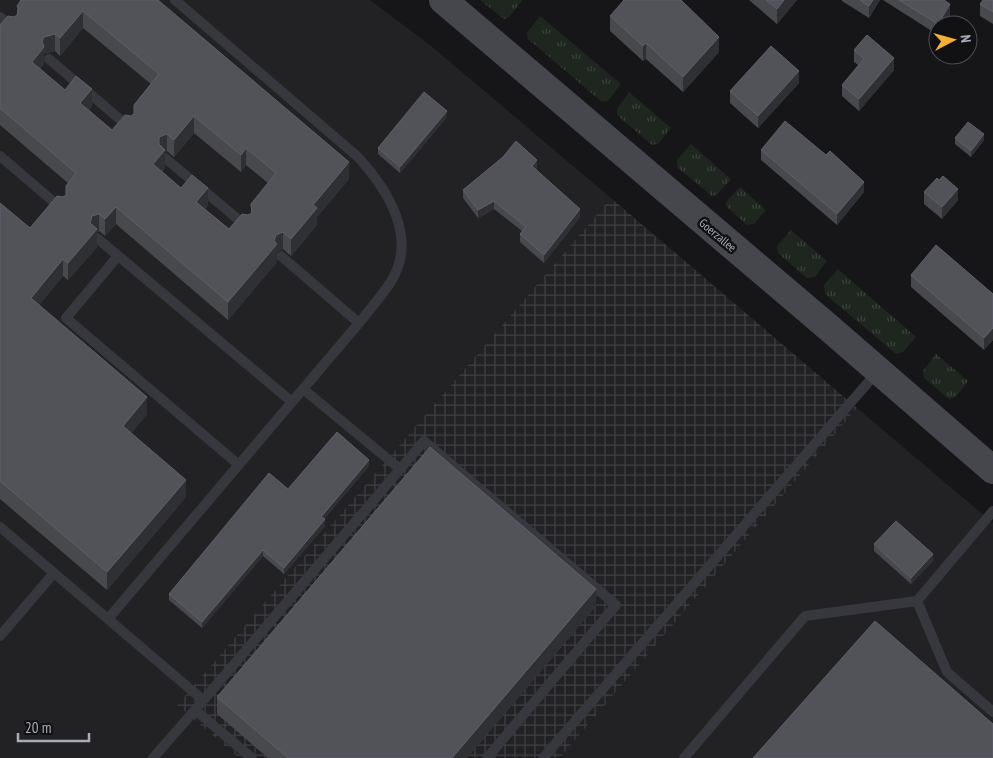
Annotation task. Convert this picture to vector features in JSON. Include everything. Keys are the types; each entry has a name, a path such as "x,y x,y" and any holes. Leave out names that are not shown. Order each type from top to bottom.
{"main road":[{"name":"Goerzallee","path":"443,0 993,470"}],"lane":[{"path":"108,619 359,323 391,282 400,262 402,241 389,197 377,178 358,157 174,0"},
{"path":"0,18 12,28"},
{"path":"49,59 129,127"},
{"path":"0,156 61,208"},
{"path":"165,158 246,226"},
{"path":"98,238 292,402"},
{"path":"118,256 66,318 238,465"},
{"path":"281,256 359,323"},
{"path":"543,758 878,371"},
{"path":"303,389 400,469"},
{"path":"153,758 424,441 616,605 487,758"},
{"path":"684,758 805,616 917,601 993,512"},
{"path":"0,527 203,700"},
{"path":"0,636 54,573"},
{"path":"917,601 946,672 993,712"},
{"path":"195,710 252,758"}],"shaded area":[{"path":"0,0 370,0 430,45 611,198 177,705 239,758 0,758"},
{"path":"611,198 857,408 560,758 239,758 177,705"},
{"path":"857,408 993,523 993,758 560,758"}],"green space":[{"path":"480,0 522,1 508,18 504,19"},
{"path":"540,16 621,84 608,101 602,102 528,39 527,33"},
{"path":"629,92 671,128 658,144 652,145 617,115 617,109"},
{"path":"691,144 731,179 717,195 712,196 678,168 677,160"},
{"path":"740,187 766,210 754,224 747,225 727,207 726,202"},
{"path":"791,230 827,261 815,277 807,278 778,253 777,246"},
{"path":"838,269 916,337 903,352 896,354 825,294 824,285"},
{"path":"936,354 968,381 956,397 949,399 924,378 923,371"}],"building":[{"path":"21,0 158,0 349,162 313,205 317,208 291,239 283,232 276,235 274,241 277,244 228,302 116,207 105,219 99,214 92,216 90,223 97,229 68,263 63,259 31,298 147,397 123,426 186,480 107,572 0,481 0,203 30,228 57,196 63,197 66,195 66,186 76,173 0,108 0,25 8,16 14,17 17,15 19,9 17,6","holes":["83,11 159,74 134,105 134,114 131,116 125,115 112,130 80,103 92,89 76,76 65,90 32,62 44,47 42,41 44,37 55,34 60,38","194,116 241,155 246,148 276,173 251,204 252,213 248,215 242,214 229,229 196,202 208,188 192,175 181,188 153,164 165,150 159,144 159,137 167,134 174,140"]},
{"path":"624,0 681,0 719,37 683,77 646,43 643,46 610,16"},
{"path":"766,0 784,0 777,9"},
{"path":"860,0 873,0 869,6"},
{"path":"899,0 944,0 950,4 943,15 928,15 928,18"},
{"path":"983,0 993,0 993,12 980,4"},
{"path":"867,35 894,58 859,99 842,85 864,59 854,50"},
{"path":"771,46 799,71 758,116 730,91"},
{"path":"424,92 447,111 400,167 378,148"},
{"path":"785,121 826,155 830,151 864,182 837,214 761,150"},
{"path":"968,122 984,134 971,151 955,138"},
{"path":"516,141 537,160 532,166 580,209 544,255 520,234 526,227 494,201 478,210 463,190 503,157"},
{"path":"943,176 958,189 942,207 924,192 937,178 939,180"},
{"path":"936,245 993,294 993,328 984,338 911,275"},
{"path":"337,432 369,460 321,517 325,519 284,568 263,550 202,622 169,594 269,473 288,489"},
{"path":"430,447 596,589 452,758 288,758 217,697"},
{"path":"896,521 933,554 911,578 874,544"},
{"path":"875,621 993,724 993,758 753,758"}]}
